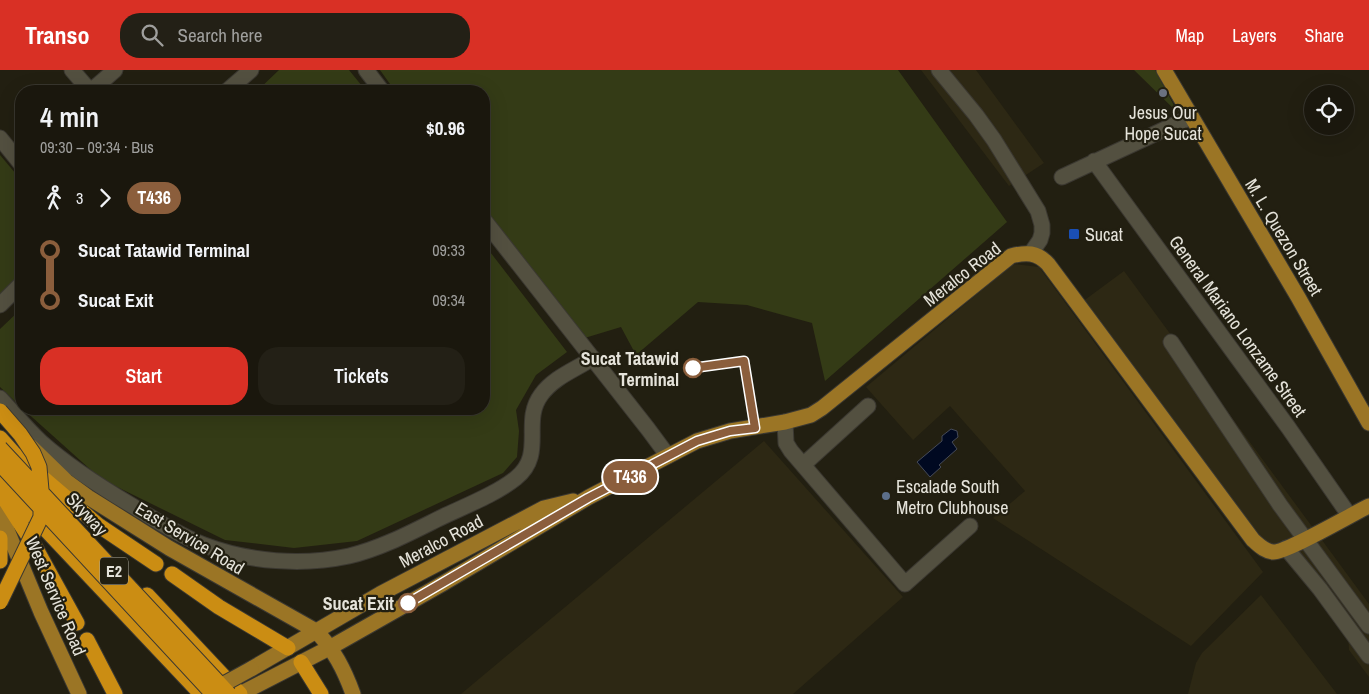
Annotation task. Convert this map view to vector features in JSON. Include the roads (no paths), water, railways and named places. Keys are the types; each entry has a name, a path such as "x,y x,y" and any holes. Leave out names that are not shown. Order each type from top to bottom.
{"highway":[{"path":"0,413 20,434 33,453 39,467 41,517 0,602"},
{"name":"E2","path":"0,438 240,694"},
{"name":"Skyway","path":"0,448 229,694"},
{"path":"16,455 98,525 156,564"},
{"name":"Skyway","path":"0,464 213,694"},
{"name":"E2","path":"0,481 201,694"},
{"path":"0,492 34,546 77,623"},
{"path":"0,538 0,561"},
{"path":"172,574 219,606 288,648"},
{"path":"87,640 115,694"},
{"path":"302,662 321,694"}],"main road":[{"name":"M. L. Quezon Street","path":"1164,70 1298,297 1369,423"},
{"name":"Meralco Road","path":"240,694 331,647 588,498 666,457 706,438 730,431 785,422 811,415 1011,256 1031,253"},
{"path":"1031,253 1042,257 1077,301 1254,540 1262,548 1273,552 1286,548 1306,540 1349,515 1369,506"},
{"name":"East Service Road","path":"0,413 61,476 88,497 170,548 316,631 331,647 344,670 353,694"},
{"name":"Meralco Road","path":"205,694 380,594 544,508 588,498"},
{"name":"West Service Road","path":"0,513 41,612 78,694"},
{"path":"288,648 302,662"}],"street":[{"path":"72,70 86,85"},
{"path":"98,85 115,70"},
{"path":"233,85 251,70"},
{"path":"247,85 256,77 260,70"},
{"path":"358,70 370,85"},
{"path":"366,70 377,85"},
{"path":"939,70 990,134 1038,211 1042,233 1040,240 1031,253"},
{"path":"1062,177 1191,117"},
{"path":"0,138 15,157"},
{"name":"General Mariano Lonzame Street","path":"1094,161 1288,427 1349,515"},
{"path":"490,228 589,361"},
{"path":"490,238 666,457"},
{"path":"0,305 15,290"},
{"path":"0,319 15,303"},
{"path":"1170,342 1254,467 1369,626"},
{"path":"16,415 40,441 77,471 162,523 203,544 234,554 280,561 329,559 350,556 398,538 499,489 516,478 530,461 532,452 532,412 540,396 555,380 589,361"},
{"path":"0,398 15,414"},
{"path":"803,465 868,406"},
{"path":"785,422 786,443 905,584 970,526"},
{"path":"1286,548 1369,656"}],"water":[{"path":"951,429 957,431 958,437 952,442 957,449 939,465 941,467 930,477 917,462 942,441 942,436"}],"place":[{"name":"Jesus Our Hope Sucat","path":"1163,93"},
{"name":"Sucat","path":"1074,234"},
{"name":"Sucat Tatawid Terminal","path":"693,368"},
{"name":"Escalade South Metro Clubhouse","path":"886,496"},
{"name":"Sucat Exit","path":"408,603"}]}
